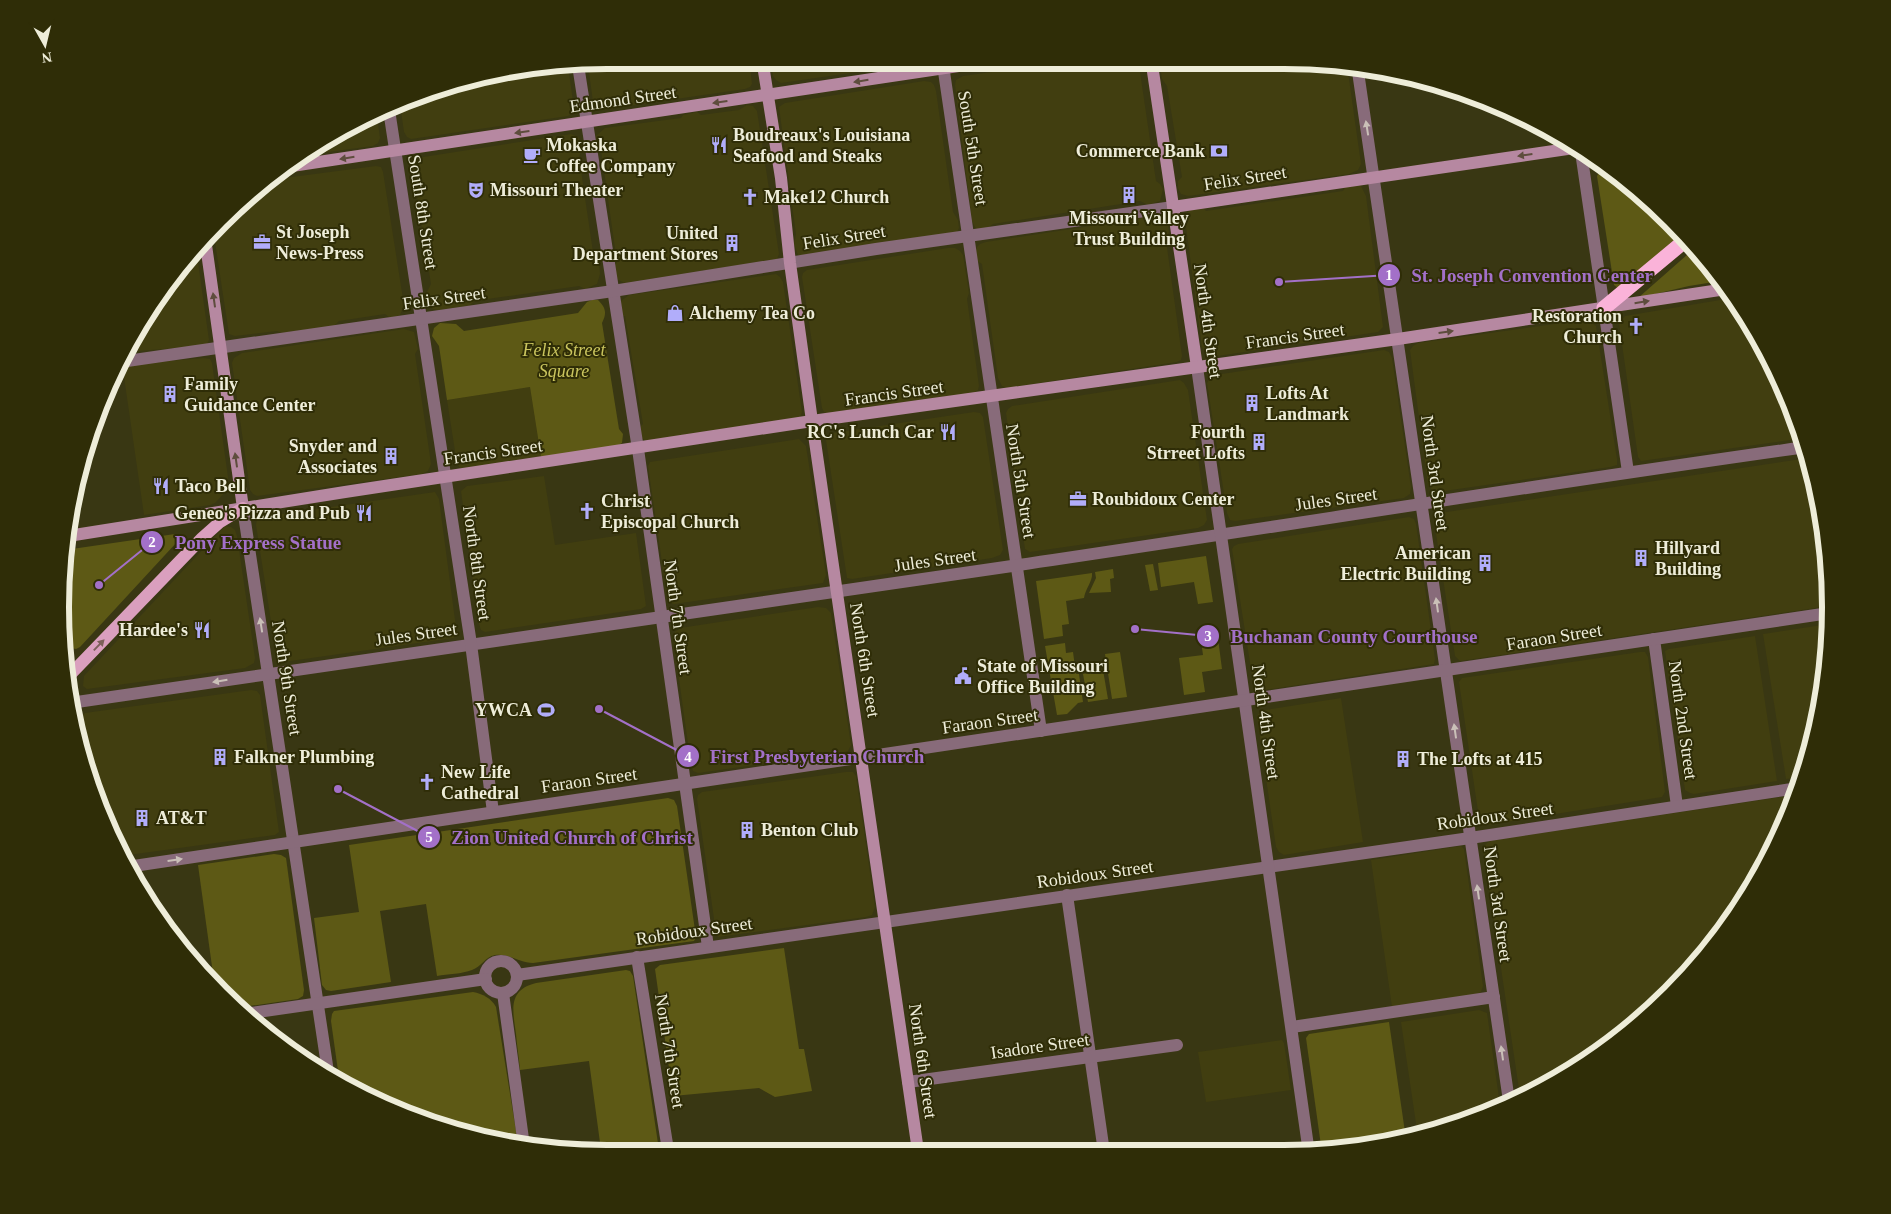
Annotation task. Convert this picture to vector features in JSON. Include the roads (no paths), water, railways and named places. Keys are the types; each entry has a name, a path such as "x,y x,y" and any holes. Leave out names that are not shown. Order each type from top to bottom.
{"highway":[{"path":"1604,308 1681,244"}],"main road":[{"name":"North 6th Street","path":"764,69 781,178 790,263 812,421 858,727 860,758 917,1145"},
{"name":"Edmond Street","path":"300,165 768,95 925,69"},
{"name":"North 4th Street","path":"1153,69 1197,367"},
{"name":"Felix Street","path":"1173,207 1566,149"},
{"name":"North 9th Street","path":"206,247 243,508"},
{"name":"Francis Street","path":"73,535 812,421 991,398 1719,290"},
{"path":"73,672 202,538 220,522 243,508"}],"street":[{"name":"South 5th Street","path":"943,69 969,236"},
{"name":"North 7th Street","path":"579,70 638,449 660,618 708,947"},
{"name":"North 3rd Street","path":"1358,74 1508,1096"},
{"name":"South 8th Street","path":"390,115 422,319"},
{"path":"1582,158 1628,472"},
{"name":"Felix Street","path":"128,361 614,291 969,236 1173,207"},
{"name":"North 5th Street","path":"969,236 991,398 1041,731"},
{"name":"North 8th Street","path":"422,319 471,644 494,812"},
{"name":"North 4th Street","path":"1197,367 1309,1144"},
{"name":"Jules Street","path":"77,702 1017,566 1628,472 1798,448"},
{"name":"North 9th Street","path":"243,508 327,1067"},
{"name":"Faraon Street","path":"135,866 1822,614"},
{"name":"North 2nd Street","path":"1654,639 1677,806"},
{"name":"Robidoux Street","path":"517,975 1470,838 1790,789"},
{"path":"1067,895 1103,1145"},
{"name":"North 7th Street","path":"637,957 667,1145"},
{"path":"496,962 506,962 514,966 517,975 514,987 503,993 490,989 486,979 487,969 496,962"},
{"path":"253,1013 486,979"},
{"path":"503,993 523,1139"},
{"path":"1292,1027 1494,997"},
{"name":"Isadore Street","path":"908,1082 1176,1045"}],"place":[{"name":"Boudreaux's Louisiana Seafood and Steaks","path":"719,145"},
{"name":"Commerce Bank","path":"1219,151"},
{"name":"Mokaska Coffee Company","path":"532,155"},
{"name":"Missouri Theater","path":"476,190"},
{"name":"Missouri Valley Trust Building","path":"1129,195"},
{"name":"Make12 Church","path":"750,197"},
{"name":"St Joseph News-Press","path":"262,242"},
{"name":"United Department Stores","path":"732,243"},
{"name":"St. Joseph Convention Center","path":"1279,282"},
{"name":"Alchemy Tea Co","path":"675,313"},
{"name":"Restoration Church","path":"1636,326"},
{"name":"Family Guidance Center","path":"170,394"},
{"name":"Lofts At Landmark","path":"1252,403"},
{"name":"RC's Lunch Car","path":"948,432"},
{"name":"Fourth Strreet Lofts","path":"1259,442"},
{"name":"Snyder and Associates","path":"391,456"},
{"name":"Taco Bell","path":"161,486"},
{"name":"Roubidoux Center","path":"1078,499"},
{"name":"Christ Episcopal Church","path":"587,511"},
{"name":"Geneo's Pizza and Pub","path":"364,513"},
{"name":"Hillyard Building","path":"1641,558"},
{"name":"American Electric Building","path":"1485,563"},
{"name":"Pony Express Statue","path":"99,585"},
{"name":"Buchanan County Courthouse","path":"1135,629"},
{"name":"Hardee's","path":"202,630"},
{"name":"State of Missouri Office Building","path":"963,676"},
{"name":"First Presbyterian Church","path":"599,709"},
{"name":"YWCA","path":"546,710"},
{"name":"Falkner Plumbing","path":"220,757"},
{"name":"The Lofts at 415","path":"1403,759"},
{"name":"New Life Cathedral","path":"427,782"},
{"name":"Zion United Church of Christ","path":"338,789"},
{"name":"AT&T","path":"142,818"},
{"name":"Benton Club","path":"747,830"}],"park label":[{"name":"Felix Street Square","path":"564,360"}]}
